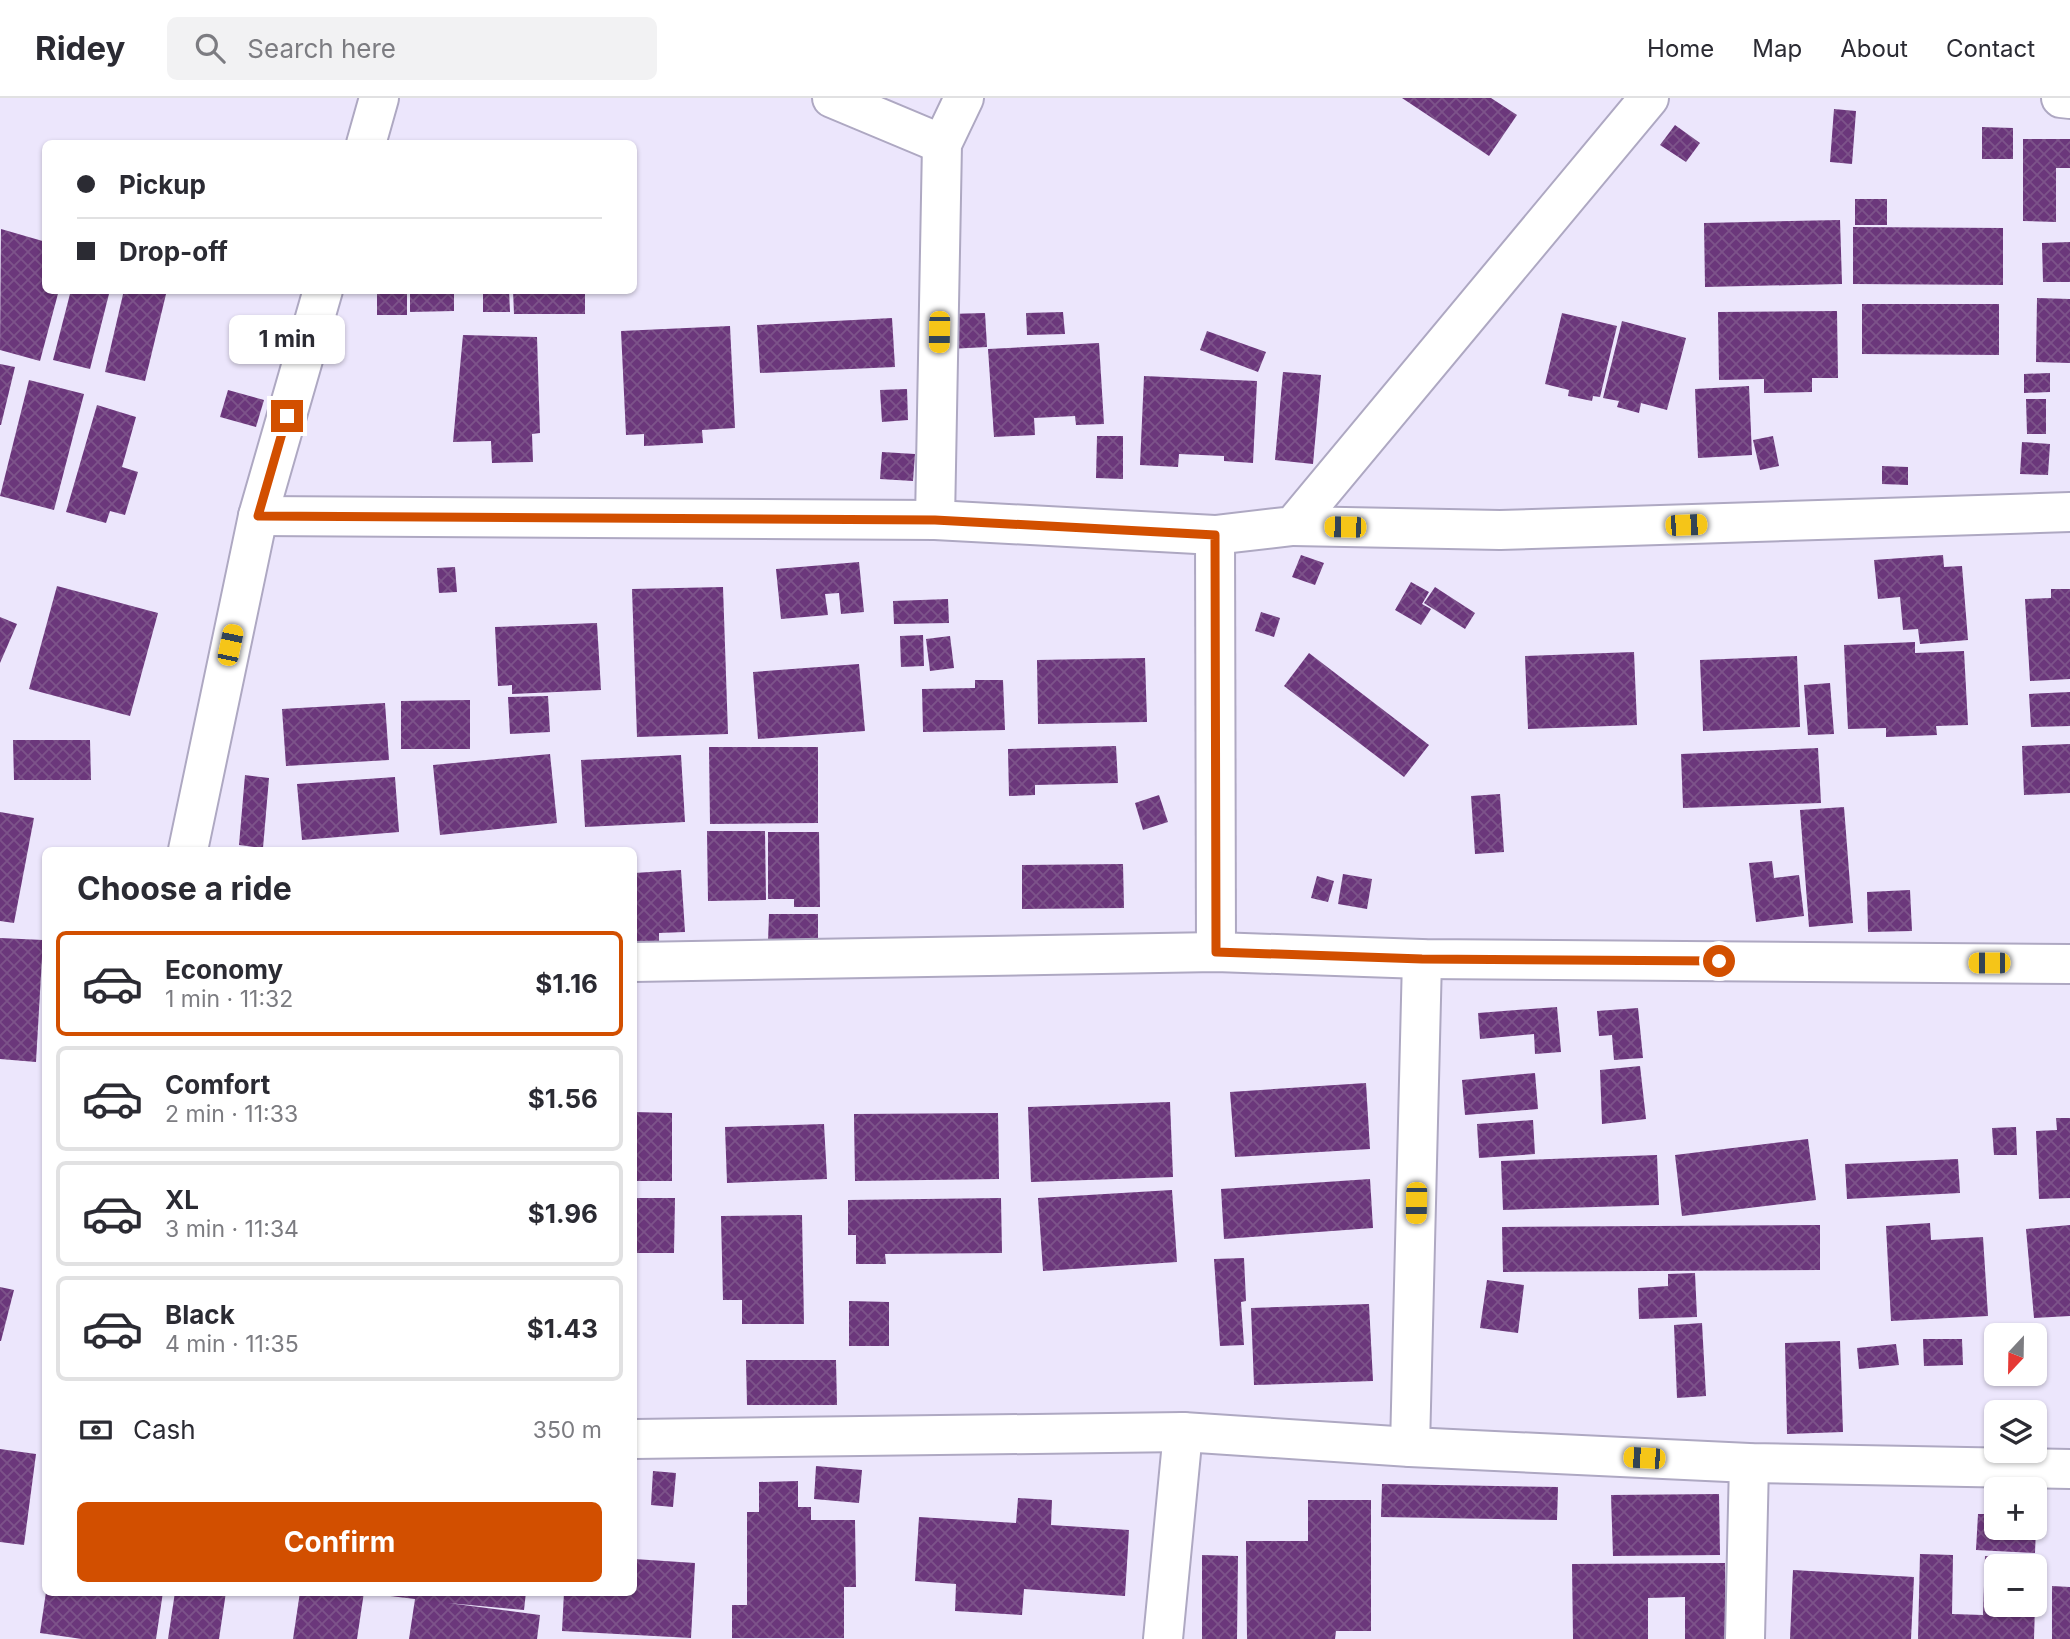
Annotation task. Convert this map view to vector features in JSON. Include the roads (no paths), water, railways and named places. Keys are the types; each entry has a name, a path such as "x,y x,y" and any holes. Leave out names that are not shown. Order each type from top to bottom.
{"street":[{"path":"367,140 379,98"},
{"path":"832,98 942,144"},
{"path":"935,520 942,144 964,98"},
{"path":"1293,526 1649,98"},
{"path":"2061,98 2070,99"},
{"path":"189,847 258,516 322,294"},
{"path":"258,516 935,520 1215,535 1293,526 1500,530 2070,512"},
{"path":"1215,535 1216,952"},
{"path":"637,962 1216,952 1422,959 2070,964"},
{"path":"1410,1447 1422,959"},
{"path":"1163,1639 1183,1432"},
{"path":"637,1439 1183,1432 1410,1447 1749,1464 2070,1469"},
{"path":"1745,1639 1749,1464"}]}
